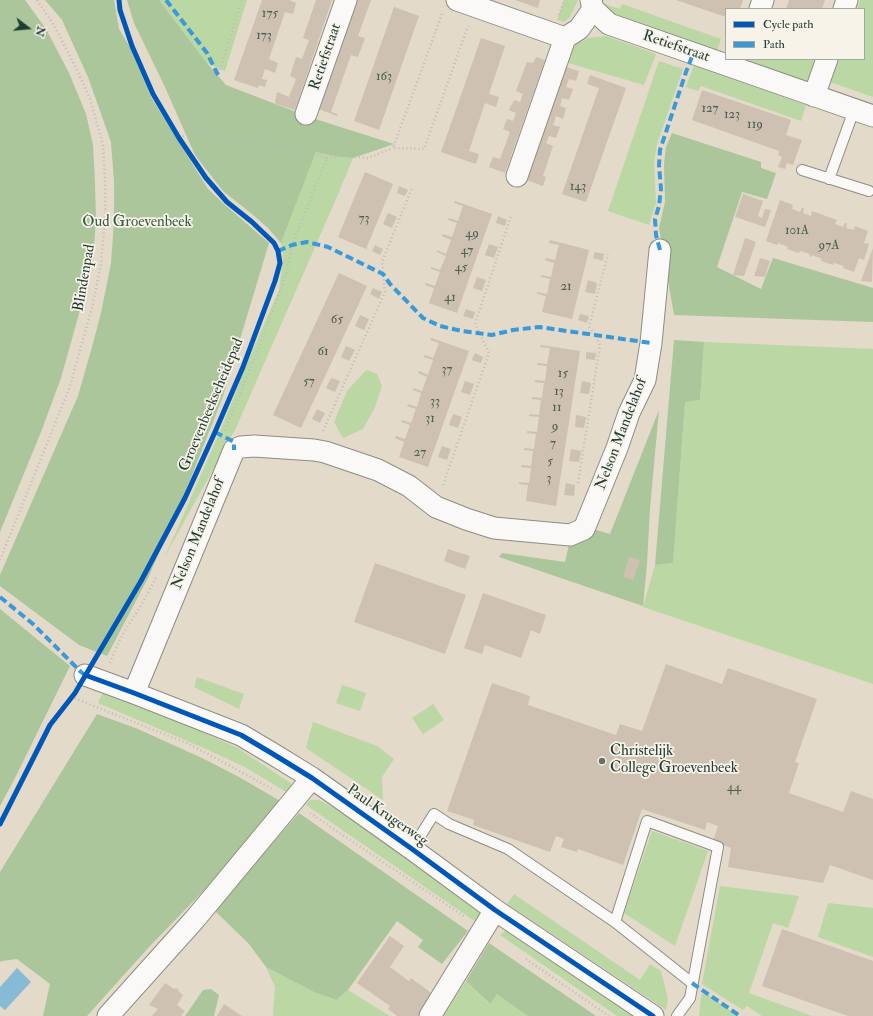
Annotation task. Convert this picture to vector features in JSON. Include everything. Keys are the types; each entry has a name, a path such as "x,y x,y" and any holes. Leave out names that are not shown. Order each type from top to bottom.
{"street":[{"name":"Retiefstraat","path":"306,114 346,0"},
{"name":"Retiefstraat","path":"565,38 579,29 592,4 609,24 864,113"},
{"path":"459,5 565,38 517,176"},
{"path":"814,96 827,60"},
{"name":"Nelson Mandelahof","path":"134,693 234,450 241,447 254,446 314,450 337,456 378,470 409,486 436,507 494,528 570,535 584,529 617,448 629,413 645,380 651,343 660,250"},
{"name":"Paul Krugerweg","path":"86,675 241,735 312,778 495,910 653,1016"},
{"path":"108,1016 195,919 312,778"},
{"path":"430,1016 495,910"}],"lane":[{"name":"Retiefstraat","path":"829,179 864,113"},
{"path":"802,170 869,192"},
{"path":"412,849 434,814 449,824 508,849 615,922 692,983"},
{"path":"615,922 647,821 718,847 690,998 677,1016"}],"path":[{"path":"179,138 195,130 218,75 242,0"},
{"path":"195,130 221,141 277,144 327,158 343,156 368,158 393,148 424,149 459,5"},
{"path":"393,148 459,5"},
{"path":"176,132 183,144"},
{"path":"292,245 327,158"},
{"path":"314,450 385,292 382,262 412,188"},
{"path":"436,507 489,353 475,324 512,216"},
{"path":"67,703 86,675"},
{"path":"71,697 187,744 293,801 483,929"},
{"path":"521,955 609,1016"}],"green space":[{"path":"0,0 25,0 46,29 69,73 86,114 93,145 96,220 93,260 61,378 41,432 0,532"},
{"name":"Oud Groevenbeek","path":"45,0 114,0 119,29 131,49 151,97 208,189 269,243 222,399 182,500 149,576 107,656 79,645 0,586 0,575 78,396 101,313 111,263 114,221 114,182 111,142 88,77 62,20"},
{"path":"127,0 159,0 207,63 226,85 309,117 394,144 353,158 333,156 316,152 281,243 268,228 223,191 195,155 164,85 134,23"},
{"path":"159,0 247,0 225,71 207,63"},
{"path":"564,0 578,0 570,17 564,22 557,20"},
{"path":"860,0 873,0 873,97 830,82 839,60 865,60 865,8 857,8"},
{"path":"604,4 620,9 622,4 721,39 717,51 611,15 605,8"},
{"path":"606,36 656,54 644,85 565,62 574,46 588,38"},
{"path":"746,60 812,60 817,62 810,83"},
{"path":"659,61 683,69 657,144 654,163 656,203 649,225 608,211"},
{"path":"694,65 806,105 801,121 701,86 698,91 686,87"},
{"path":"672,133 761,162 761,168 776,173 767,199 742,192 717,267 761,289 773,258 873,288 873,322 674,315 659,228 665,202 664,164 666,147"},
{"path":"316,152 333,156 353,158 235,430 164,558 221,429 279,290 283,258 281,243"},
{"path":"674,340 704,342 700,400 685,402 673,563 655,565"},
{"path":"704,342 873,349 873,684 643,607 655,565 673,563 685,401 700,400"},
{"path":"366,370 377,374 382,386 375,407 363,429 343,438 334,422 347,391"},
{"path":"659,410 643,606 499,557 502,553 565,562 569,544 593,529 610,534"},
{"path":"0,609 70,666 0,806"},
{"path":"197,677 244,694 239,709 194,687"},
{"path":"342,685 366,693 360,711 336,703"},
{"path":"107,690 236,747 295,786 293,796 243,766 98,703 103,692"},
{"path":"433,704 444,720 423,734 412,718"},
{"path":"97,714 138,729 204,759 282,802 238,855 149,947 87,1016 43,1016 50,984 17,959 0,962 0,872"},
{"path":"313,722 377,746 394,759 382,777 383,800 306,748"},
{"path":"310,800 319,800 331,806 485,909 476,922 306,805"},
{"path":"299,813 468,931 442,964 418,947 423,940 397,921 348,990 336,1000 314,992 266,967 249,944 214,910"},
{"path":"652,831 708,851 675,946 624,913"},
{"path":"720,886 799,896 788,928 773,923 749,993 812,1016 762,1016 747,1006 743,1010 702,984"},
{"path":"514,894 640,980 650,964 661,971 668,999 666,1010 507,904"},
{"path":"828,903 873,908 873,957 818,937"},
{"path":"510,927 640,1016 617,1016 500,935"},
{"path":"489,943 596,1016 528,1016 497,994 490,1004 466,981"},
{"path":"266,967 314,992 336,1000 348,990 390,1016 273,1016 275,987"},
{"path":"466,981 489,1004 497,993 528,1016 443,1016"},
{"path":"211,989 219,995 214,1016 185,1016 203,990"},
{"path":"702,994 707,994 738,1016 699,1016"}],"water":[{"path":"17,968 31,982 5,1010 0,1006 0,987"}],"building":[{"path":"262,0 289,0 296,3 293,14 285,12 269,59 278,63 275,73 265,69 262,79 267,80 265,87 259,85 258,88 234,80"},
{"path":"316,0 332,0 295,110 276,104 275,102 277,92 289,97 296,79 290,76 296,57 302,59 309,40 303,38"},
{"path":"354,0 371,0 358,36 365,38 358,57 351,55 331,112 338,114 337,116 316,108"},
{"path":"515,0 540,0 538,8"},
{"path":"676,0 743,0 740,8 725,8 725,17"},
{"path":"789,0 825,0 822,8 786,8"},
{"path":"394,7 419,16 379,130 354,121"},
{"path":"481,38 505,46 489,94 499,97 496,107 485,103 469,151 479,154 476,164 441,152"},
{"path":"536,57 545,60 505,173 489,167 493,157 500,159 510,132 503,129 507,119 513,121 516,113 509,110 514,100 520,102 523,94 516,91 527,62 533,63"},
{"path":"563,66 579,71 576,81 569,79 566,87 573,89 569,100 562,98 560,106 566,108 563,119 556,116 553,125 560,127 556,138 549,136 546,143 553,146 543,176 546,177 543,186 524,179"},
{"path":"590,75 626,88 586,202 562,194 599,88 587,84"},
{"path":"702,90 791,120 786,135 802,140 793,165 787,163 785,169 778,167 782,157 778,155 779,151 692,120"},
{"path":"365,172 393,184 366,249 338,237"},
{"path":"399,186 408,190 405,196 397,193"},
{"path":"743,194 763,201 758,216 762,218 765,209 771,210 765,227 735,217"},
{"path":"780,200 793,205 792,209 800,212 802,208 804,208 803,213 811,216 812,211 837,220 835,224 843,227 845,223 847,223 846,228 854,230 855,226 868,231 864,243 869,244 864,260 859,258 854,272 843,268 844,266 834,263 833,265 821,261 822,259 812,255 811,257 809,256 810,254 800,251 799,253 787,249 788,247 778,243 777,245 766,241"},
{"path":"455,201 492,214 457,313 429,303 434,288 425,285 426,283 435,286 440,272 431,269 431,267 440,270 446,256 437,252 437,250 446,254 451,240 442,236 443,234 452,237 457,223 448,220 449,218 458,221 463,206 454,203"},
{"path":"388,213 397,217 392,228 383,224"},
{"path":"498,216 507,220 505,226 496,223"},
{"path":"745,238 756,242 744,276 733,275"},
{"path":"550,240 589,250 572,319 542,312 546,296 537,294 537,292 547,294 550,279 541,277 541,275 551,277 554,263 545,260 546,258 555,260 559,245 549,243"},
{"path":"489,244 498,247 494,258 485,255"},
{"path":"375,245 383,249 380,255 372,251"},
{"path":"873,248 872,282 861,281"},
{"path":"595,252 604,254 603,261 593,258"},
{"path":"760,258 770,261 765,277 754,276"},
{"path":"339,273 367,286 301,428 273,415"},
{"path":"477,277 486,280 482,291 473,288"},
{"path":"588,280 597,283 595,294 585,292"},
{"path":"373,288 382,292 379,299 370,294"},
{"path":"466,309 475,312 473,319 463,316"},
{"path":"580,314 589,316 587,323 578,320"},
{"path":"360,315 369,319 364,330 355,326"},
{"path":"431,338 469,351 428,467 399,457 404,442 395,438 396,436 405,439 410,425 401,422 402,420 411,423 416,409 407,406 408,404 417,407 421,393 413,390 413,388 422,391 427,377 418,373 419,371 428,375 433,360 424,356 433,358 439,343 430,340"},
{"path":"541,345 580,351 556,506 526,501 528,485 519,484 519,482 529,483 531,468 521,466 531,466 533,451 524,450 524,448 534,449 536,434 527,433 527,431 537,432 539,417 529,415 539,415 541,400 532,399 532,397 542,398 544,383 535,382 535,380 545,381 547,366 537,365 538,363 547,364 550,348 540,347"},
{"path":"346,346 355,350 349,361 341,357"},
{"path":"586,352 596,353 595,360 586,359"},
{"path":"475,353 483,357 481,363 472,360"},
{"path":"331,378 340,381 335,392 326,388"},
{"path":"465,381 474,384 470,395 461,392"},
{"path":"582,381 591,383 589,394 580,393"},
{"path":"317,409 325,413 320,423 312,419"},
{"path":"453,414 462,417 458,428 449,425"},
{"path":"576,415 586,417 584,428 575,427"},
{"path":"442,446 451,449 447,460 438,457"},
{"path":"571,449 581,451 579,462 569,461"},
{"path":"566,483 575,485 574,496 564,495"},
{"path":"448,549 470,556 465,569 444,561"},
{"path":"629,557 640,560 633,580 623,577"},
{"path":"375,563 466,595 445,654 354,622"},
{"path":"483,593 546,615 540,634 531,630 521,658 485,645 482,654 464,648"},
{"path":"666,664 722,684 728,668 817,699 795,762 799,763 789,793 843,812 851,791 873,799 873,880 830,865 823,883 728,867 731,848 713,841 718,826 707,822 705,830 642,809 623,865 578,849 577,852 561,847 564,839 556,836 550,852 473,825 474,820 447,811 492,683 530,696 528,705 616,735 620,724 642,731"},
{"path":"782,929 873,961 873,1016 848,1016 762,986"},
{"path":"390,936 404,946 390,967 409,981 411,978 434,995 419,1016 397,1016 388,1009 390,1006 357,983"},
{"path":"165,983 174,989 176,988 179,990 178,991 183,995 177,1005 185,1011 181,1016 152,1016 158,1009 149,1005"},
{"path":"224,1004 242,1016 217,1016"}],"marked path":[{"path":"166,0 207,53 218,75"},
{"path":"660,250 656,235 655,219 659,206 661,189 659,165 660,150 693,54"},
{"path":"278,251 292,245 307,242 328,247 383,274 390,284 423,318 440,326 492,335 513,330 539,327 651,343"},
{"path":"215,432 234,442 234,450"},
{"path":"0,597 33,624 85,675"},
{"path":"692,983 740,1016"}],"cycle path":[{"name":"Groevenbeekseheidepad","path":"0,824 50,725 75,693 141,581 185,498 243,367 275,281 280,263 278,251 274,243 252,222 227,202 206,178 179,138 153,94 132,46 120,10 119,0"},
{"path":"85,675 241,735 273,754 312,778 495,910 653,1016"}],"place":[{"name":"Christelijk College Groevenbeek","path":"602,761"}]}
